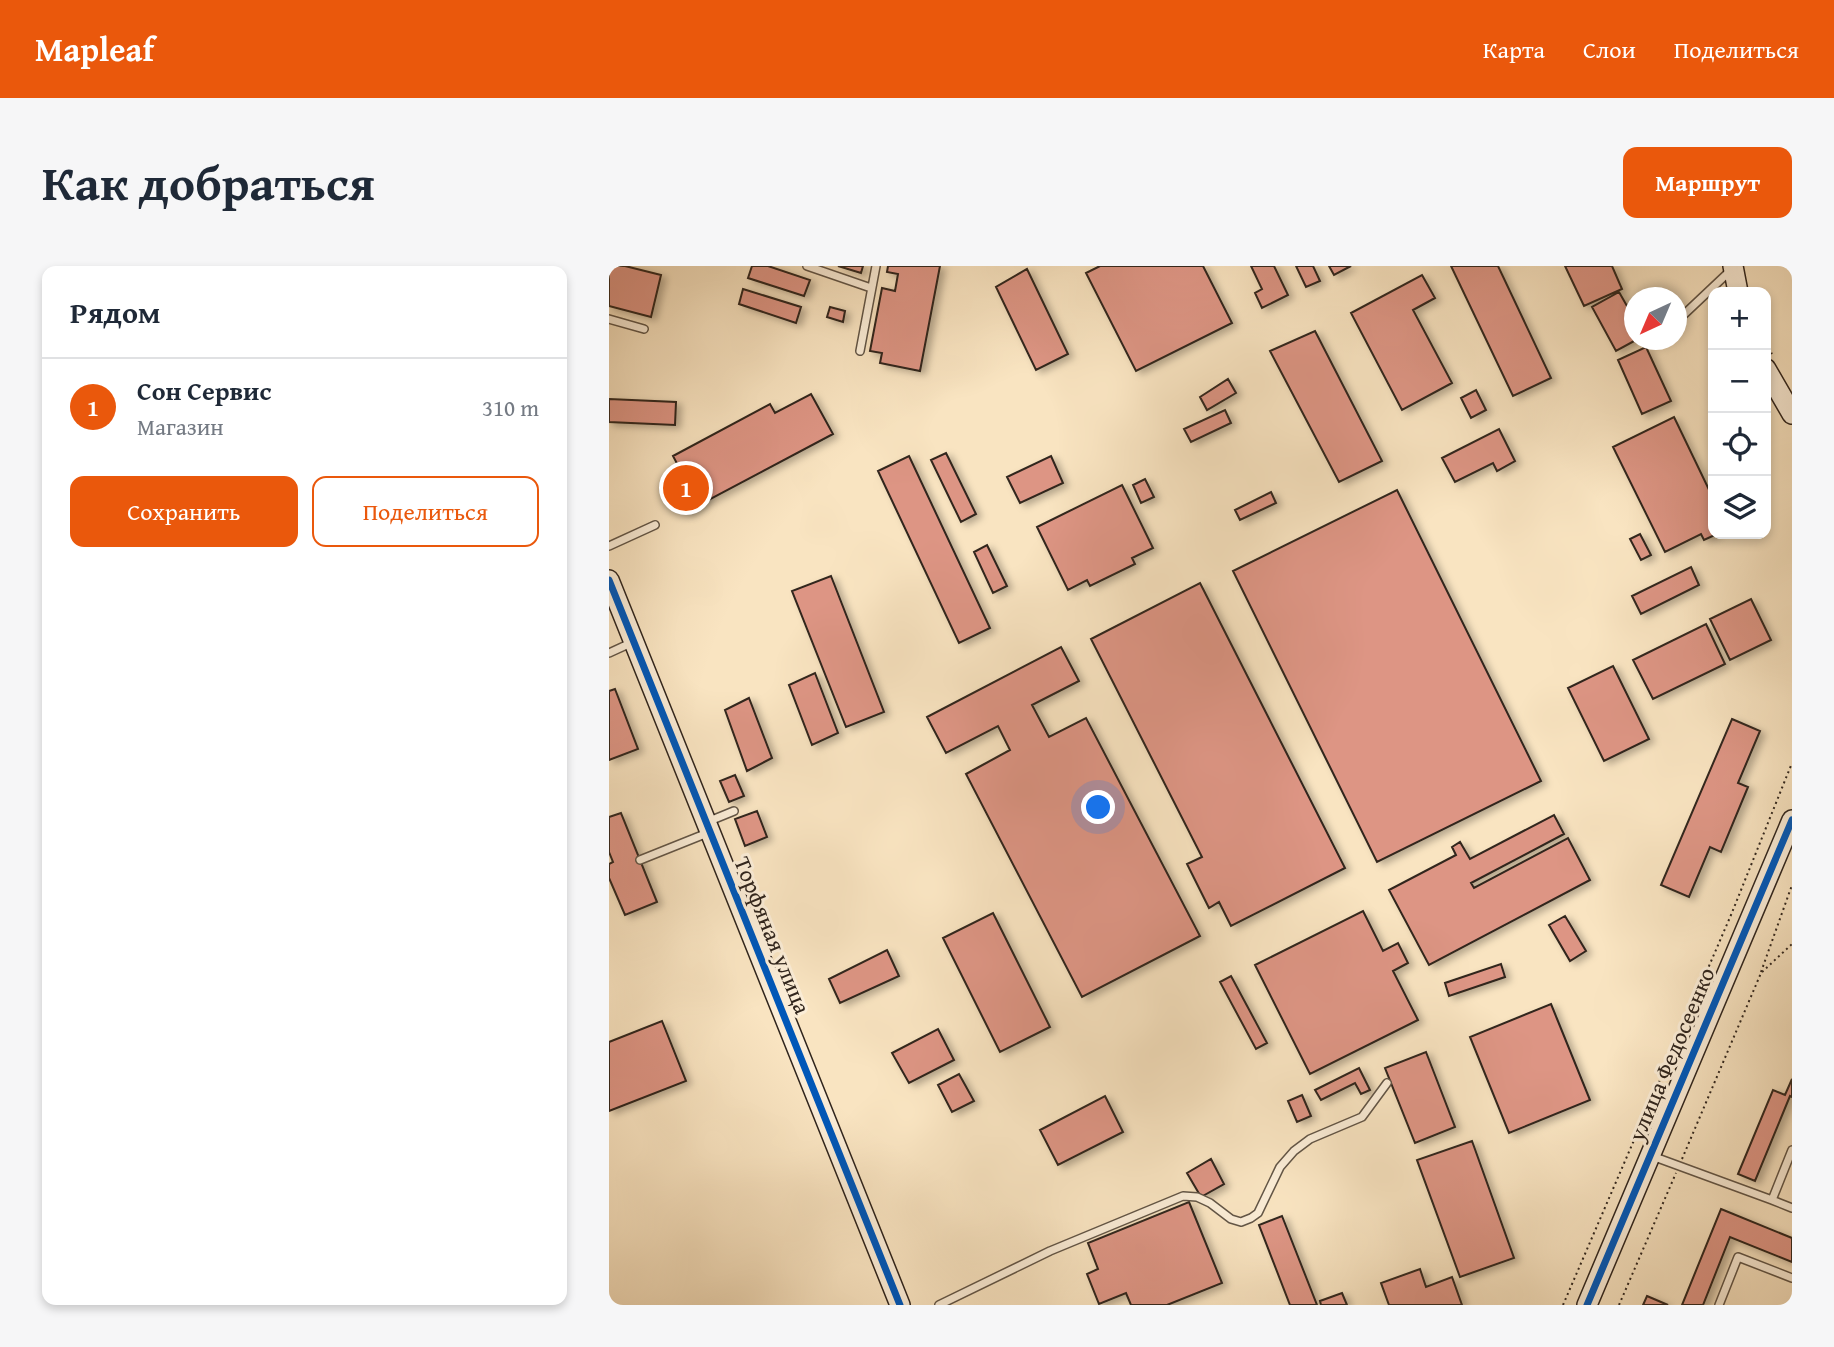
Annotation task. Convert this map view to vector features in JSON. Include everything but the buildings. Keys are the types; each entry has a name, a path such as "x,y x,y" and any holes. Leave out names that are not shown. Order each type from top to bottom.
{"street":[{"path":"1733,267 1737,287"},
{"path":"1771,378 1792,414"},
{"name":"Торфяная улица","path":"609,580 900,1305"},
{"name":"улица Федосеенко","path":"1587,1305 1790,828"}],"lane":[{"path":"807,266 871,288"},
{"path":"860,351 877,266"},
{"path":"1687,311 1733,267"},
{"path":"609,319 644,330"},
{"path":"609,546 655,525"},
{"path":"609,653 634,642"},
{"path":"640,860 708,827 734,811"},
{"path":"939,1305 1050,1251 1183,1196 1197,1197 1210,1203 1231,1219 1241,1222 1251,1218 1258,1213 1280,1167 1294,1151 1310,1139 1362,1117 1387,1083"},
{"path":"1772,1200 1792,1150"},
{"path":"1649,1155 1792,1208"},
{"path":"1719,1305 1738,1257 1792,1278"}],"path":[{"path":"1563,1305 1731,915 1792,763"},
{"path":"1619,1305 1761,973 1792,885"},
{"path":"1761,973 1792,944"}],"cycle path":[{"path":"609,580 900,1305"},
{"path":"1587,1305 1792,820"}],"place":[{"name":"Сон Сервис","path":"686,488"}]}
